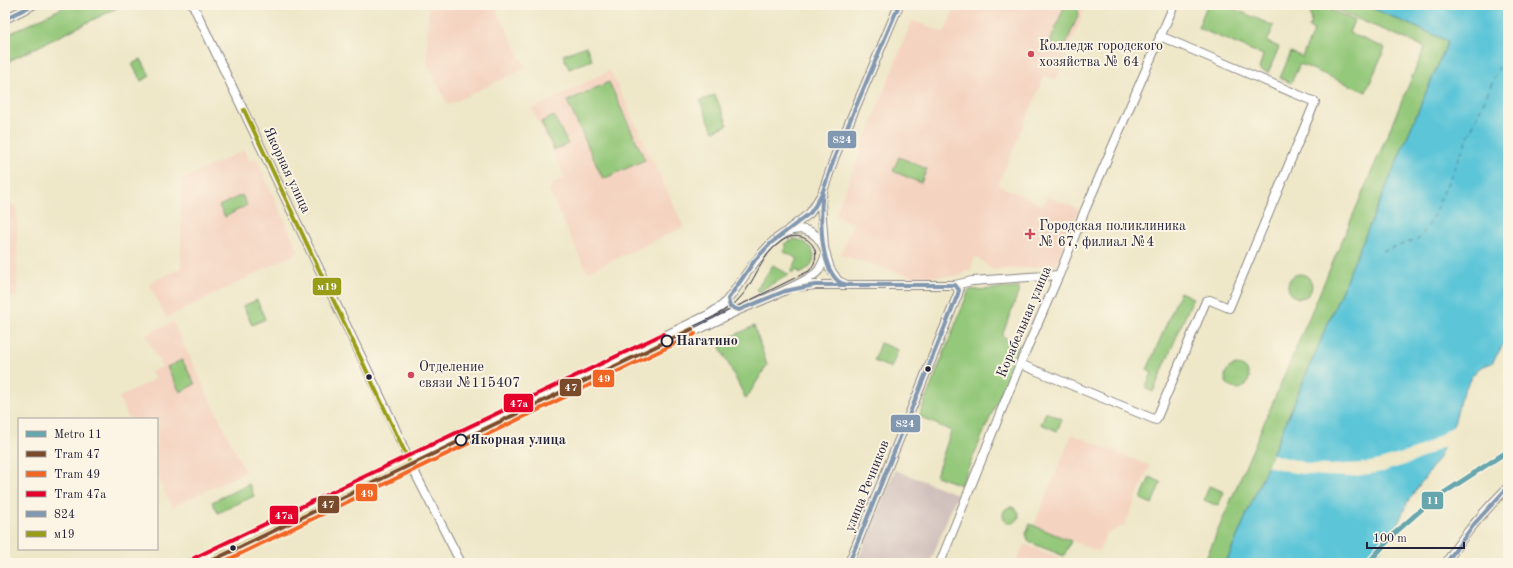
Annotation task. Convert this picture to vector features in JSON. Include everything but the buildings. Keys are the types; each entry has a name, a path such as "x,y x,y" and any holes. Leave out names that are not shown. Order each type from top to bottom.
{"street":[{"path":"5,19 33,5"},
{"name":"Якорная улица","path":"193,5 390,417 408,459 461,563"},
{"path":"191,563 710,314 722,306 755,260 771,244 810,213 815,206 823,191 835,156 899,5"},
{"name":"Корабельная улица","path":"940,563 1020,364 1174,5"},
{"path":"1020,364 1156,420 1206,301 1210,300 1229,308 1315,102 1160,36"},
{"path":"213,563 814,275 819,271 824,262 825,251 821,211 823,191"},
{"path":"784,233 800,229 807,230 815,234 820,239 833,275 838,281 847,285"},
{"path":"782,291 800,286 815,285 955,285 972,281 1059,274"},
{"name":"улица Речников","path":"849,563 958,294 959,290 955,285"},
{"path":"728,299 730,307 739,310"},
{"path":"1446,563 1464,536 1490,505 1508,487"}],"shaded area":[{"path":"428,5 494,5 526,68 448,105 427,63"},
{"path":"956,5 1087,5 1056,80 1045,75 998,185 1043,205 1047,196 1079,209 1056,266 993,270 975,256 970,271 965,270 962,276 913,277 841,255 853,223 835,216 912,20 944,33"},
{"path":"610,70 684,227 587,272 549,191 552,184 565,177 532,109"},
{"path":"244,150 249,161 256,158 299,252 166,318 149,283 181,268 181,180"},
{"path":"5,203 17,206 17,297 5,297"},
{"path":"173,322 245,472 172,507 158,478 158,418 129,418 119,397 155,379 151,372 162,367 146,335"},
{"path":"1072,434 1150,466 1124,526 1106,534 1099,552 1034,525"},
{"path":"895,470 957,494 930,563 857,563"},
{"path":"1024,544 1071,563 1016,563"}],"green space":[{"path":"68,5 123,5 5,63 5,36"},
{"path":"1066,5 1077,8 1079,13 1065,46 1061,49 1052,46 1051,40"},
{"path":"1207,5 1225,5 1274,26 1267,42 1279,47 1268,73 1259,69 1263,55 1198,28"},
{"path":"1310,5 1318,5 1354,20 1349,33 1385,48 1366,92 1300,64 1291,83 1280,78 1291,52 1302,57 1314,30 1309,28 1312,22 1310,21 1312,18 1310,17"},
{"path":"1324,5 1365,5 1448,41 1226,563 1204,563 1425,47"},
{"path":"586,46 592,60 569,69 563,55"},
{"path":"141,59 150,76 141,81 132,64"},
{"path":"609,82 645,160 603,179 567,101"},
{"path":"715,95 728,125 713,131 700,101"},
{"path":"554,116 568,144 554,150 541,122"},
{"path":"899,157 927,169 921,183 893,171"},
{"path":"242,195 247,205 225,217 219,206"},
{"path":"795,239 800,240 809,246 814,255 812,264 807,270 800,274 798,270 792,273 791,271 798,259 783,251 786,247 784,244"},
{"path":"773,265 789,275 766,287 760,292 756,290"},
{"path":"1300,274 1309,277 1312,286 1309,295 1300,298 1291,295 1288,286 1291,277"},
{"path":"1020,288 1002,336 1021,346 961,485 936,476 951,431 919,416 969,290"},
{"path":"1180,292 1193,298 1153,392 1145,388 1152,373 1147,370"},
{"path":"257,300 265,319 252,325 243,306"},
{"path":"754,326 767,365 746,399 718,343"},
{"path":"880,343 898,350 891,368 874,361"},
{"path":"182,360 195,384 180,392 167,367"},
{"path":"1237,365 1246,368 1249,377 1246,386 1237,389 1228,386 1225,377 1228,368"},
{"path":"1046,412 1062,419 1057,431 1041,424"},
{"path":"1150,477 1161,482 1152,504 1141,499"},
{"path":"249,484 254,496 218,513 212,502"},
{"path":"1209,486 1224,492 1218,506 1204,500"},
{"path":"1011,507 1017,509 1019,515 1017,521 1011,523 1005,521 1003,515 1005,509"},
{"path":"1030,524 1071,541 1064,556 1029,542 1026,534"}],"water":[{"path":"1365,5 1508,5 1508,337 1492,363 1481,367 1471,377 1460,400 1455,421 1438,459 1408,501 1397,526 1382,545 1374,563 1226,563 1448,41"}],"pier":[{"path":"1455,425 1447,445 1414,462 1383,472 1349,477 1324,476 1294,473 1267,466 1272,454 1310,464 1329,465 1364,463 1380,460 1412,450 1427,443"}],"ferry route":[{"path":"1382,251 1419,239 1429,225 1508,47"}],"tram line":[{"path":"666,339 714,316 731,306 744,293 768,254 782,241 790,237 798,236 805,238 810,242 816,255 814,263 809,271 692,329"},
{"name":"47","path":"207,563 692,329"},
{"name":"47а","path":"194,558 663,334"},
{"name":"49","path":"221,563 695,334"}],"metro line":[{"name":"11","path":"1368,563 1396,532 1430,502 1508,451"}],"transit line":[{"name":"824","path":"5,19 33,5"},
{"name":"824","path":"899,5 835,156 823,191 815,206 810,213 771,243 755,260 728,299 730,307 739,310 785,291 815,285 955,285"},
{"name":"м19","path":"244,110 410,463"},
{"name":"824","path":"823,191 821,225 827,263 832,273 840,283 856,285"},
{"name":"824","path":"849,563 958,294 959,290 955,285"},
{"name":"м19","path":"202,563 410,463"},
{"name":"824","path":"1446,563 1475,523 1508,487"}],"place":[{"name":"Колледж городского хозяйства № 64","path":"1031,54"},
{"name":"Городская поликлиника № 67, филиал №4","path":"1030,234"},
{"name":"Нагатино","path":"667,341"},
{"name":"Отделение связи №115407","path":"411,375"},
{"name":"Якорная улица","path":"461,440"}]}
